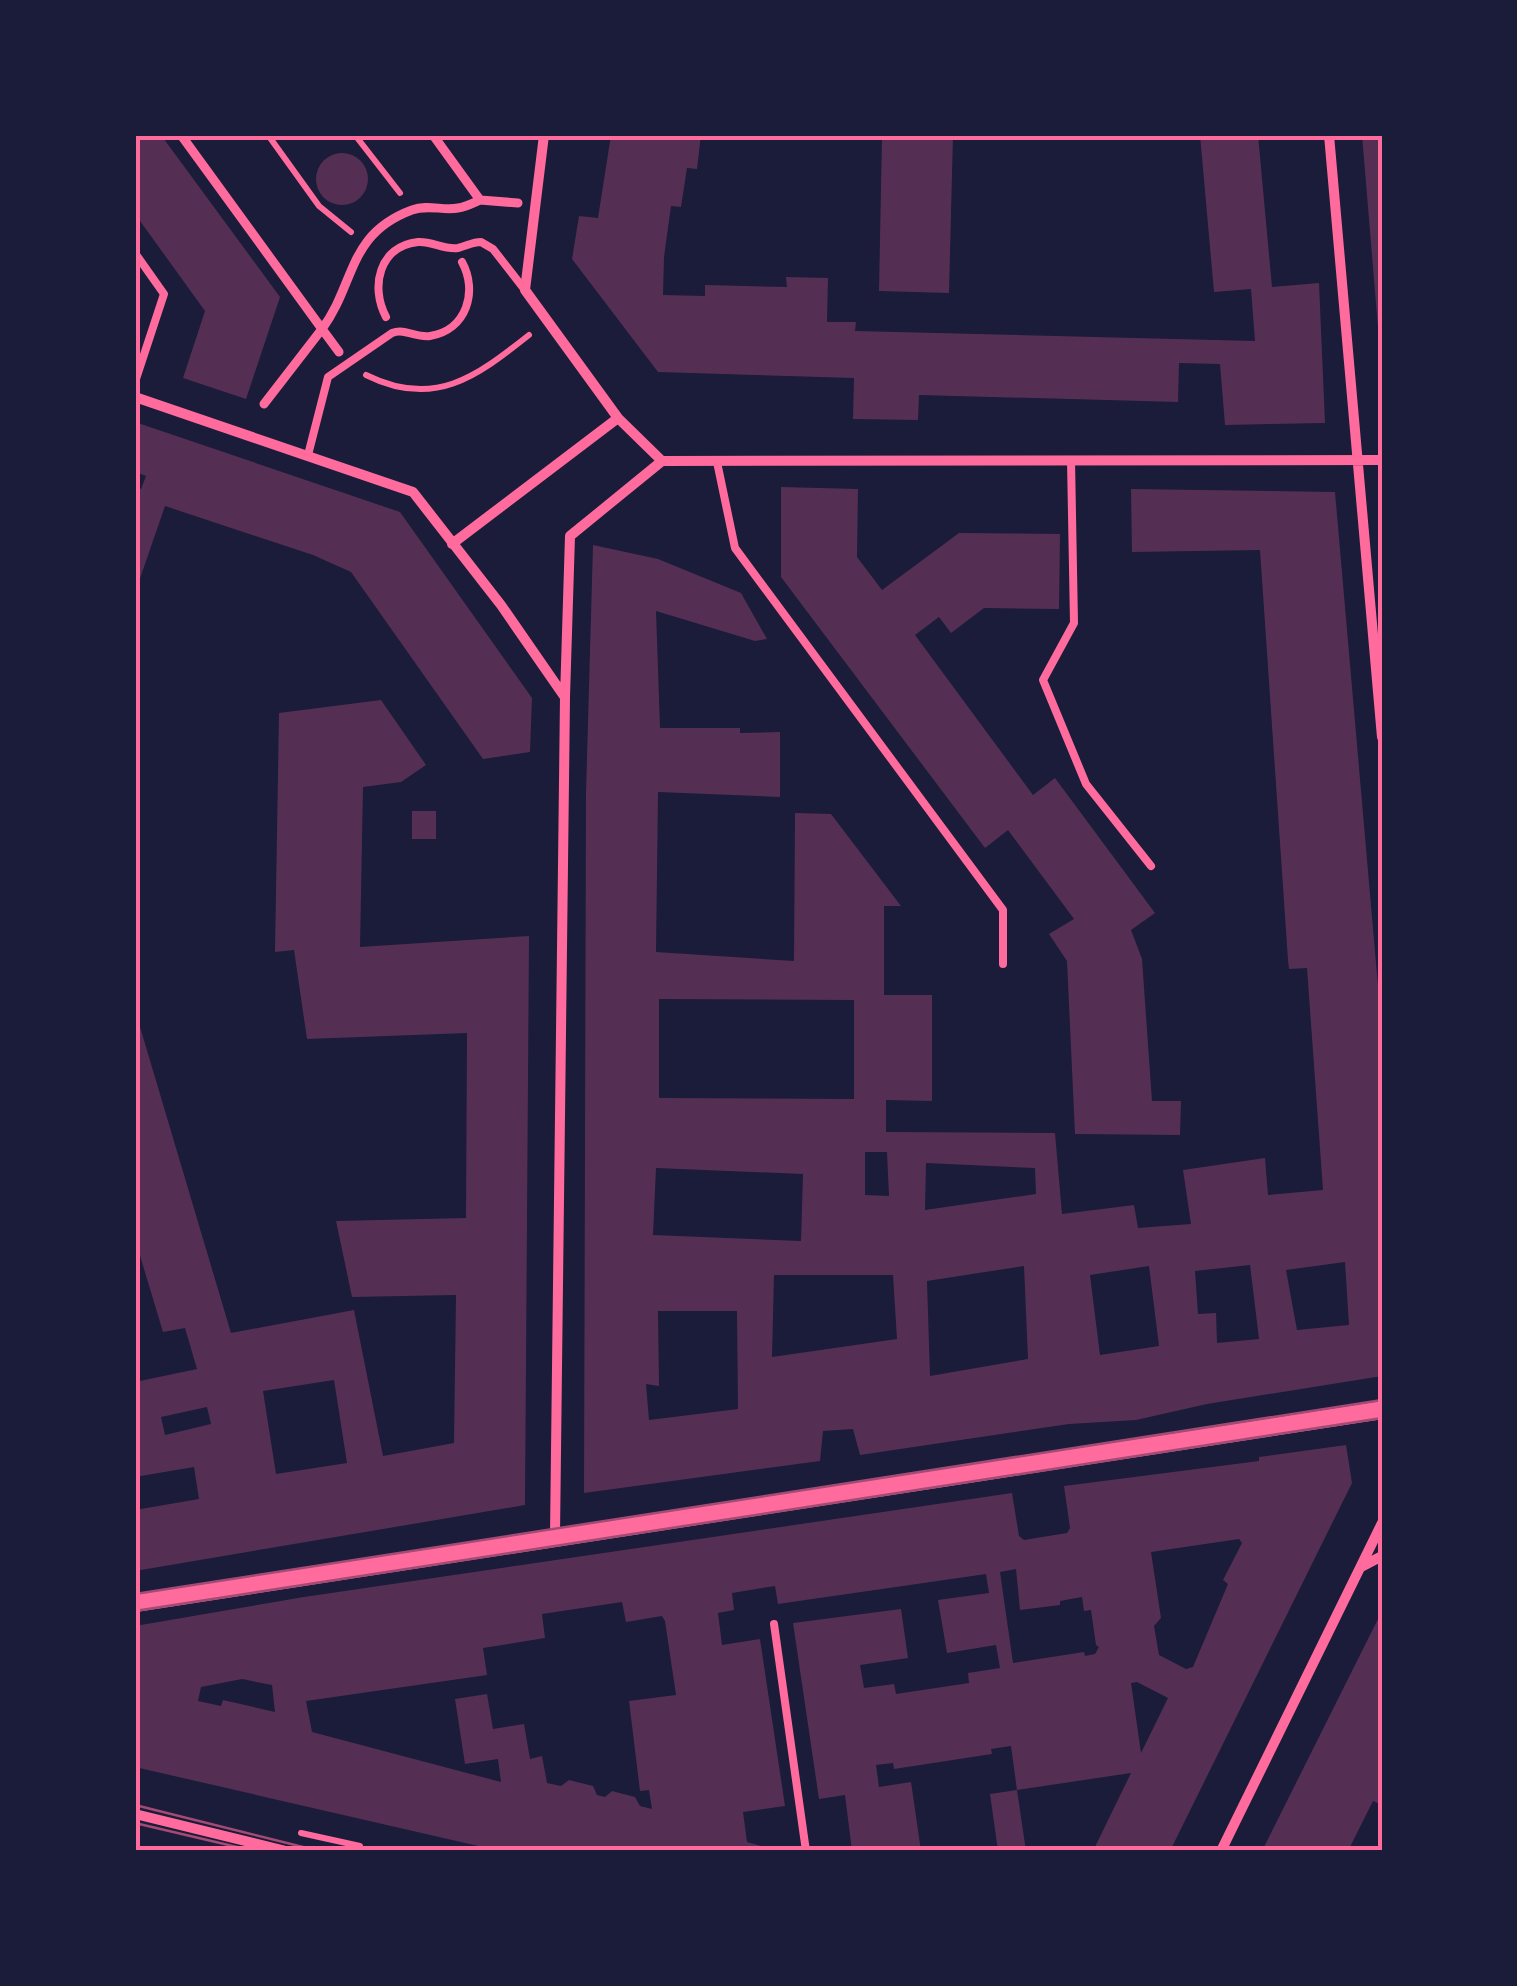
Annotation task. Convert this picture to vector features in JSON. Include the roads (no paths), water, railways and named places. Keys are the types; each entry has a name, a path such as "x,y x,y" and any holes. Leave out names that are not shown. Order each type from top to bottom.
{"street":[{"path":"181,135 339,352"},
{"path":"433,135 480,200"},
{"path":"544,135 525,290 618,418 662,461"},
{"path":"1329,135 1382,737"},
{"path":"264,404 336,309 346,276 365,241 413,210 433,206 456,209 480,200 518,203"},
{"path":"135,397 413,492 565,697"},
{"path":"452,544 618,418"},
{"path":"556,1536 570,536 662,461 1382,460"},
{"path":"135,1603 1382,1410"},
{"path":"1221,1851 1382,1522"},
{"path":"1360,1568 1382,1556"},
{"path":"135,1814 286,1851"}],"lane":[{"path":"386,317 379,304 379,274 385,262 408,244 423,241 456,248 482,242 525,290"},
{"path":"135,253 164,294 135,382"},
{"path":"308,455 328,376 399,330 429,336 458,321 471,292 462,262"},
{"path":"1071,460 1074,624 1042,680 1086,784 1150,866"},
{"path":"717,462 735,548 1003,910 1003,964"},
{"path":"774,1624 806,1851"}],"tram line":[{"path":"135,1594 1382,1400"},
{"path":"135,1611 1382,1418"},
{"path":"135,1805 319,1851"},
{"path":"135,1823 254,1851"}]}
